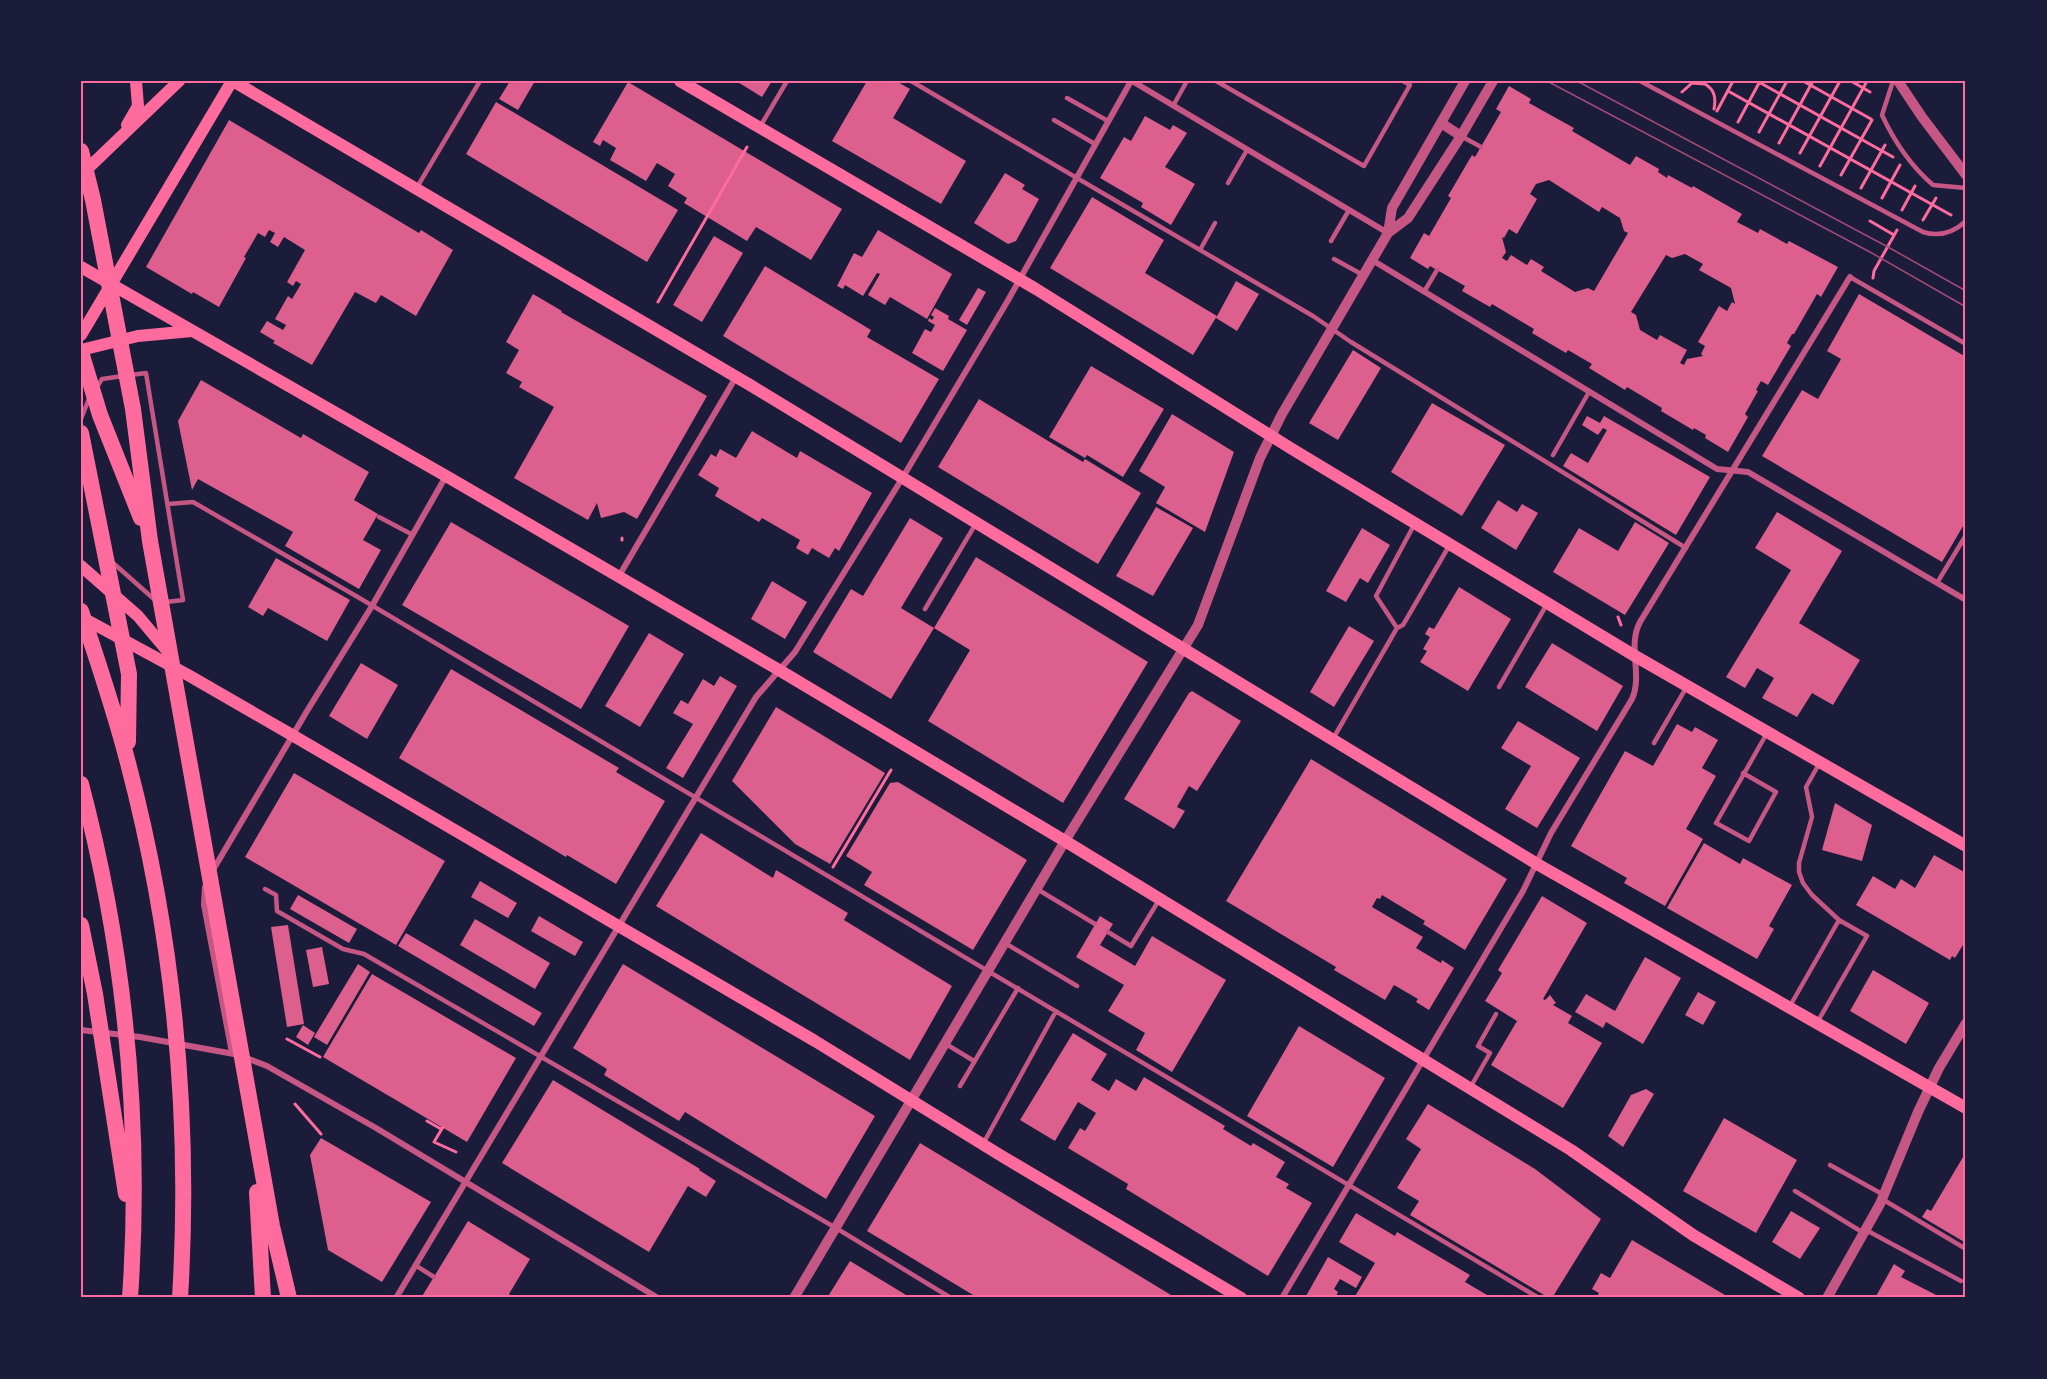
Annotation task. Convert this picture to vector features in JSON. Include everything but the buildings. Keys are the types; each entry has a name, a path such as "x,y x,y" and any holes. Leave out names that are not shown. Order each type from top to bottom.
{"highway":[{"path":"81,151 93,200 133,409 150,542 272,1226 289,1298"},
{"path":"81,351 100,415 150,542"},
{"path":"81,433 129,674 128,764"},
{"path":"81,611 111,701 128,764 157,894 176,1028 184,1164 180,1298"},
{"path":"81,784 109,908 123,1006 132,1127 133,1238 130,1298"},
{"path":"81,925 95,994 133,1238"},
{"path":"250,1098 263,1298"}],"main road":[{"path":"106,152 138,106 136,81"},
{"path":"81,175 179,81"},
{"path":"81,335 233,81 903,477 1537,864 1966,1108"},
{"path":"680,81 1019,279 1272,436 1635,656 1966,846"},
{"path":"81,267 619,576 1160,898 1571,1149 1693,1235 1799,1298"},
{"path":"81,351 138,336 192,331"},
{"path":"81,566 138,616 188,675"},
{"path":"81,617 188,675 618,926 1241,1298"}],"street":[{"path":"396,1298 756,697 798,647 903,477 1131,81 1388,233"},
{"path":"794,1298 1065,841 1198,625 1260,458 1388,233 1392,208 1464,81"},
{"path":"1388,233 1408,219 1493,81"},
{"path":"1898,81 1966,175"},
{"path":"1441,123 1461,136"},
{"path":"1372,260 1718,468 1748,472 1966,600"},
{"path":"1282,1298 1524,891 1551,832 1632,699 1636,689 1635,633 1850,277"},
{"path":"619,576 736,377"},
{"path":"232,1053 204,905 205,885 216,862 292,735 372,606 446,476"},
{"path":"1827,1298 1883,1197 1918,1112 1966,1023"},
{"path":"81,1030 140,1037 232,1053 267,1066 465,1180 656,1298"}],"lane":[{"path":"416,189 480,81"},
{"path":"760,127 787,81"},
{"path":"911,81 1332,329 1686,548"},
{"path":"1173,106 1187,81"},
{"path":"1216,81 1364,166 1410,85 1403,81"},
{"path":"1640,81 1918,230 1931,234 1951,232 1966,221"},
{"path":"1893,81 1882,115 1891,134 1915,167 1933,185 1966,188"},
{"path":"1067,98 1108,121"},
{"path":"1054,120 1095,144"},
{"path":"1461,136 1481,147"},
{"path":"1228,183 1247,150"},
{"path":"1331,241 1348,210"},
{"path":"1200,250 1215,223"},
{"path":"1334,259 1363,275"},
{"path":"1424,292 1437,270"},
{"path":"1850,277 1966,344"},
{"path":"81,419 87,401 102,379 146,374 183,600 157,602 111,561 85,489"},
{"path":"1553,455 1589,392"},
{"path":"168,504 194,502 828,875 1539,1298"},
{"path":"379,517 413,535"},
{"path":"925,609 976,522"},
{"path":"1397,628 1376,596 1415,523"},
{"path":"1937,583 1966,536"},
{"path":"1332,740 1397,628 1403,625 1450,544"},
{"path":"1499,687 1548,603"},
{"path":"1654,743 1687,686"},
{"path":"1743,773 1776,792 1749,841 1716,823 1743,773 1767,732"},
{"path":"1817,1024 1867,936 1839,921 1812,895 1803,883 1799,872 1799,863 1812,817 1806,787 1820,762"},
{"path":"265,889 276,895 277,910 343,949 364,954 836,1228 951,1298"},
{"path":"1037,889 1095,924"},
{"path":"1108,932 1131,946 1160,898"},
{"path":"1789,1008 1839,921"},
{"path":"1005,943 1077,986"},
{"path":"960,1086 1018,988"},
{"path":"983,1144 1056,1011"},
{"path":"1470,1088 1490,1053 1478,1046 1496,1014"},
{"path":"946,1044 974,1061"},
{"path":"1830,1165 1966,1249"},
{"path":"1795,1191 1864,1231 1961,1281"},
{"path":"415,1265 434,1277"}],"path":[{"path":"1712,120 1733,81"},
{"path":"1733,130 1759,81 1894,158"},
{"path":"1753,142 1787,81"},
{"path":"1803,81 1872,119 1835,186"},
{"path":"1774,153 1813,81"},
{"path":"1794,164 1840,81"},
{"path":"1851,81 1870,92"},
{"path":"1815,174 1866,83"},
{"path":"1728,91 1951,215"},
{"path":"1856,197 1885,145"},
{"path":"658,302 747,147"},
{"path":"1877,208 1900,165"},
{"path":"1874,271 1894,235 1915,186"},
{"path":"1918,230 1936,198"},
{"path":"1870,221 1894,235"},
{"path":"1618,617 1621,625"},
{"path":"828,875 891,770"},
{"path":"287,1039 320,1058"},
{"path":"295,1104 321,1134"},
{"path":"427,1121 442,1128 434,1142 456,1152"}],"tram line":[{"path":"1547,81 1870,252 1966,307"},
{"path":"1577,81 1966,291"}]}
